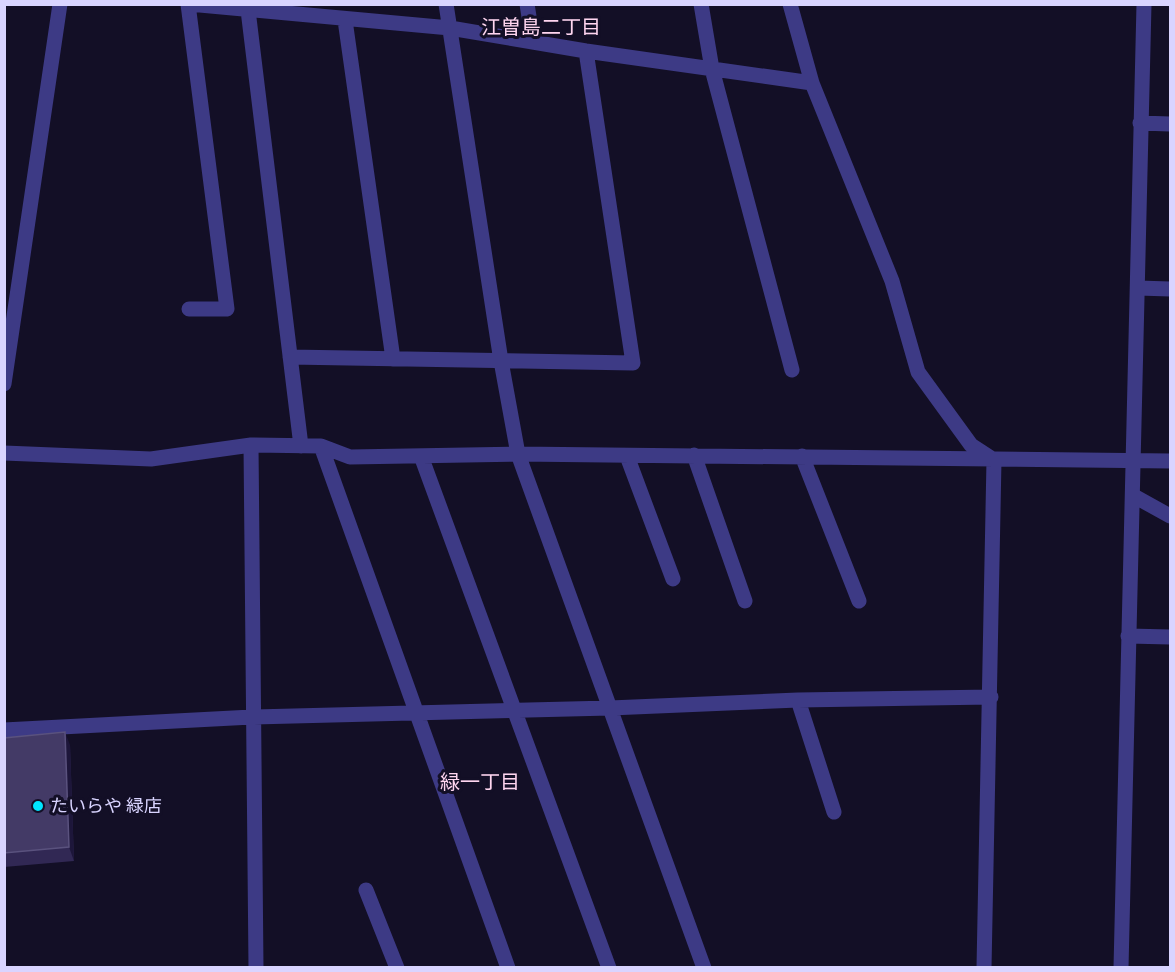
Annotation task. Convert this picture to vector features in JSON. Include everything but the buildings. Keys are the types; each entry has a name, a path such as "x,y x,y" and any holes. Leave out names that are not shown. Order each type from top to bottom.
{"street":[{"path":"4,384 60,4"},
{"path":"189,309 227,309 188,4 345,20 450,27 586,51 812,83"},
{"path":"446,4 501,361 518,454 704,968"},
{"path":"527,4 533,42"},
{"path":"701,4 712,69 792,370"},
{"path":"790,4 812,83 892,281 918,372 971,445 994,460"},
{"path":"1121,968 1144,4"},
{"path":"248,10 301,446"},
{"path":"345,20 393,359"},
{"path":"290,357 633,363 586,51"},
{"path":"1140,123 1170,124"},
{"path":"1138,288 1170,289"},
{"path":"4,453 151,459 251,445 321,446 350,457 518,454 1170,460"},
{"path":"251,445 256,968"},
{"path":"321,446 508,968"},
{"path":"694,455 745,601"},
{"path":"421,456 609,968"},
{"path":"627,456 673,579"},
{"path":"802,456 859,602"},
{"path":"984,968 994,460"},
{"path":"1134,496 1170,516"},
{"path":"1128,636 1170,637"},
{"path":"4,730 252,717 610,708 798,700 991,697"},
{"path":"798,700 834,812"},
{"path":"366,890 397,968"}],"place":[{"name":"たいらや 緑店","path":"38,806"}],"district":[{"name":"江曽島二丁目","path":"541,27"},
{"name":"緑一丁目","path":"480,782"}]}
